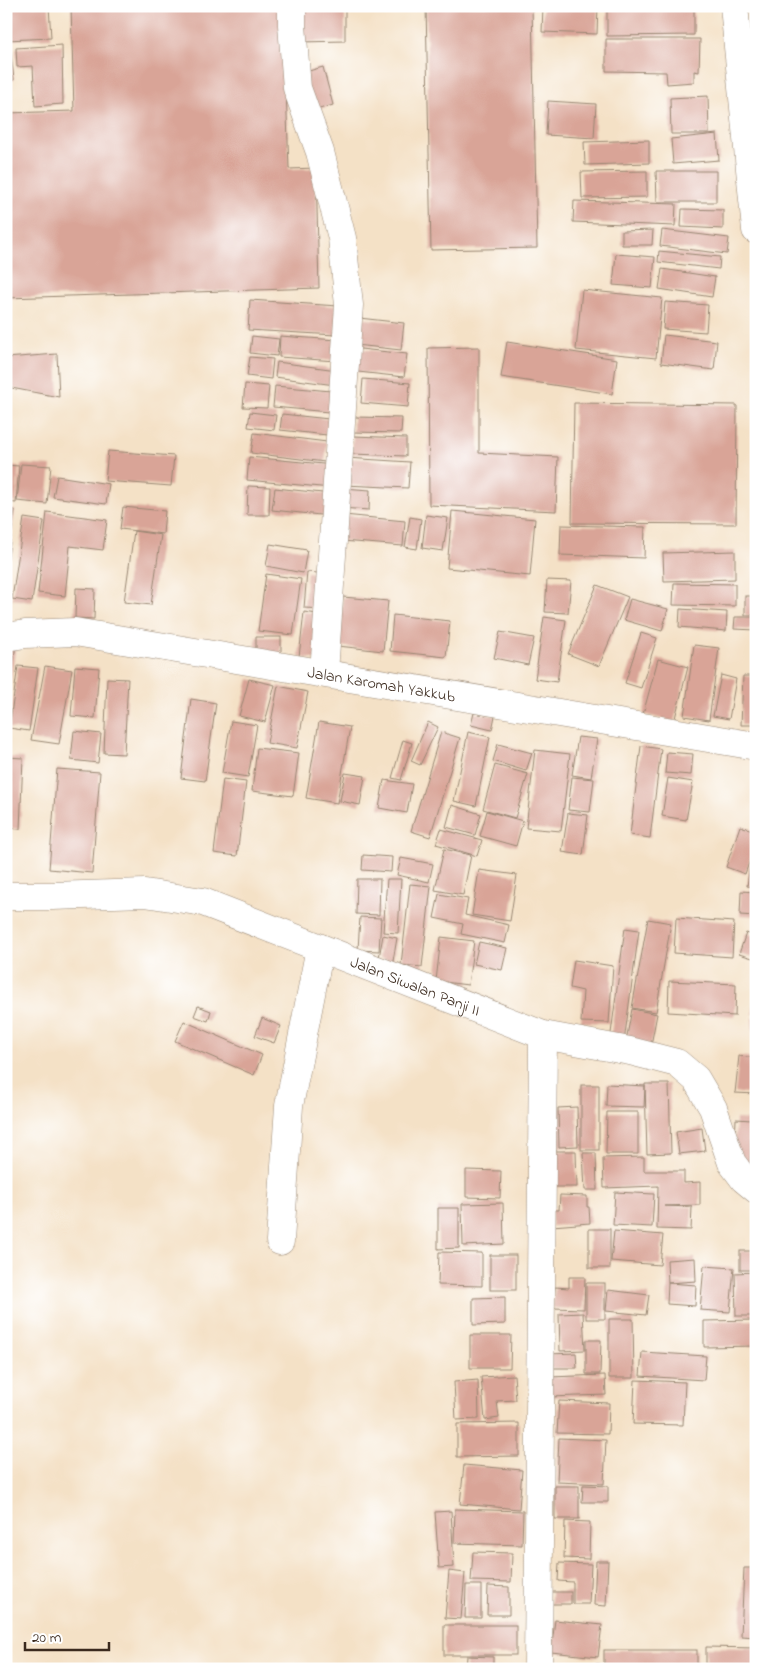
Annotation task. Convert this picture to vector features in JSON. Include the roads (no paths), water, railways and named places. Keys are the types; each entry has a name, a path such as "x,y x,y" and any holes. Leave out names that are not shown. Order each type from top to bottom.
{"street":[{"path":"292,6 298,88 320,152 342,238 349,305 324,673"},
{"path":"734,6 756,230"},
{"name":"Jalan Karomah Yakkub","path":"6,636 75,632 756,746"},
{"name":"Jalan Siwalan Panji II","path":"6,896 145,893 203,902 544,1035 630,1051 677,1063 696,1079 713,1108 732,1163 744,1179 756,1189"},
{"path":"280,1241 289,1106 320,948"},
{"path":"538,1669 544,1035"}]}
